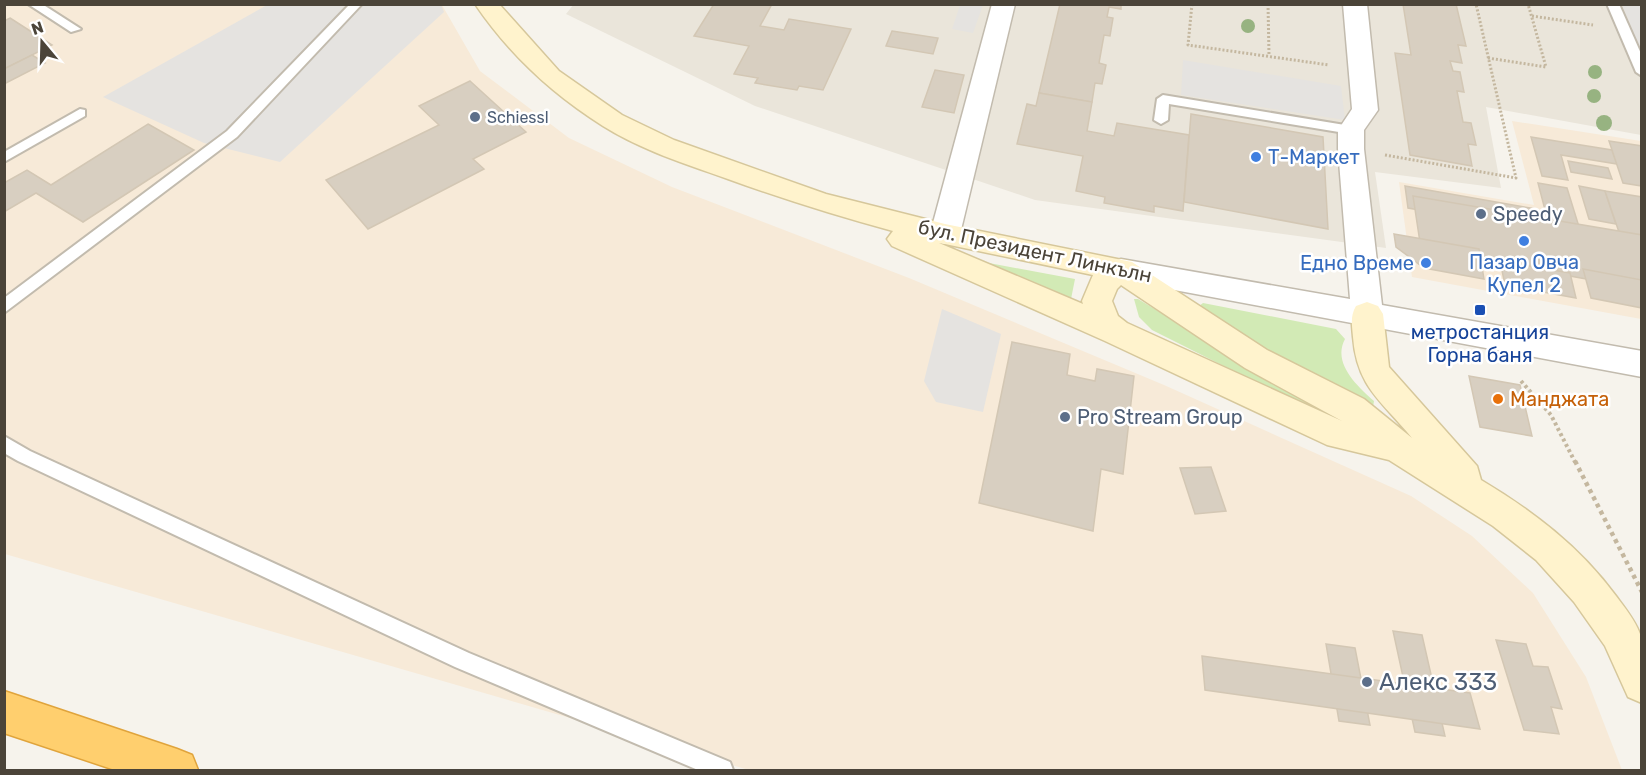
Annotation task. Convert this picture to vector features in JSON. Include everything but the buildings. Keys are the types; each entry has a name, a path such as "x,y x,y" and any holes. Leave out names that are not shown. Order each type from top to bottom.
{"highway":[{"path":"4,711 177,771"}],"street":[{"name":"бул. Президент Линкълн","path":"486,4 526,52 550,76 613,121 665,146 820,202 945,234 1121,270 1641,364"},
{"path":"945,234 1004,4"},
{"path":"1355,4 1365,110 1351,140 1371,361 1376,374 1410,411 1479,495"},
{"path":"820,202 1116,332 1339,435 1397,447"},
{"path":"1116,332 1105,323 1097,301 1104,282 1121,270 1256,359 1352,409 1397,447 1479,495 1549,548 1588,589 1619,632 1641,683"}],"lane":[{"path":"33,4 75,29"},
{"path":"4,307 232,134 357,4"},
{"path":"1613,4 1641,72"},
{"path":"1161,120 1163,99 1351,140"},
{"path":"4,158 80,114"},
{"path":"4,443 24,456 462,660 722,771"}],"path":[{"path":"1192,4 1188,45 1361,70"},
{"path":"1268,4 1269,56"},
{"path":"1351,140 1516,178 1476,4"},
{"path":"1488,58 1546,67 1528,4"},
{"path":"1532,16 1623,29"},
{"path":"1521,381 1551,415 1641,592"}],"shaded area":[{"path":"441,4 444,12 280,162 204,143 103,97 267,5"},
{"path":"574,4 1641,5 1641,135 1486,107 1501,188 1375,172 1386,248 1035,200 755,106 566,14"},
{"path":"4,5 442,5 480,71 569,138 672,187 909,278 1164,385 1411,496 1472,536 1533,593 1586,677 1622,770 749,770 5,554"},
{"path":"960,5 983,5 973,33 952,29"},
{"path":"1622,5 1641,5 1641,50"},
{"path":"1183,60 1341,86 1345,120 1181,95"},
{"name":"Пазар Овча Купел 2","path":"1512,121 1641,141 1641,319 1412,277 1399,182 1534,205"},
{"path":"942,309 1001,334 983,412 936,402 924,381"}],"green space":[{"path":"973,260 1075,279 1071,299 1069,300"},
{"path":"1134,299 1138,299 1331,415 1325,417 1152,330 1139,317"},
{"path":"1203,303 1336,329 1345,339 1342,348 1344,365 1354,381 1374,401 1373,407 1284,360 1205,313 1199,306"}],"place":[{"name":"Schiessl","path":"475,117"},
{"name":"Т-Маркет","path":"1256,157"},
{"name":"Speedy","path":"1481,214"},
{"name":"Пазар Овча Купел 2","path":"1524,241"},
{"name":"Едно Време","path":"1426,263"},
{"name":"метростанция Горна баня","path":"1480,310"},
{"name":"Манджата","path":"1498,399"},
{"name":"Pro Stream Group","path":"1065,417"},
{"name":"Алекс 333","path":"1367,682"}]}
